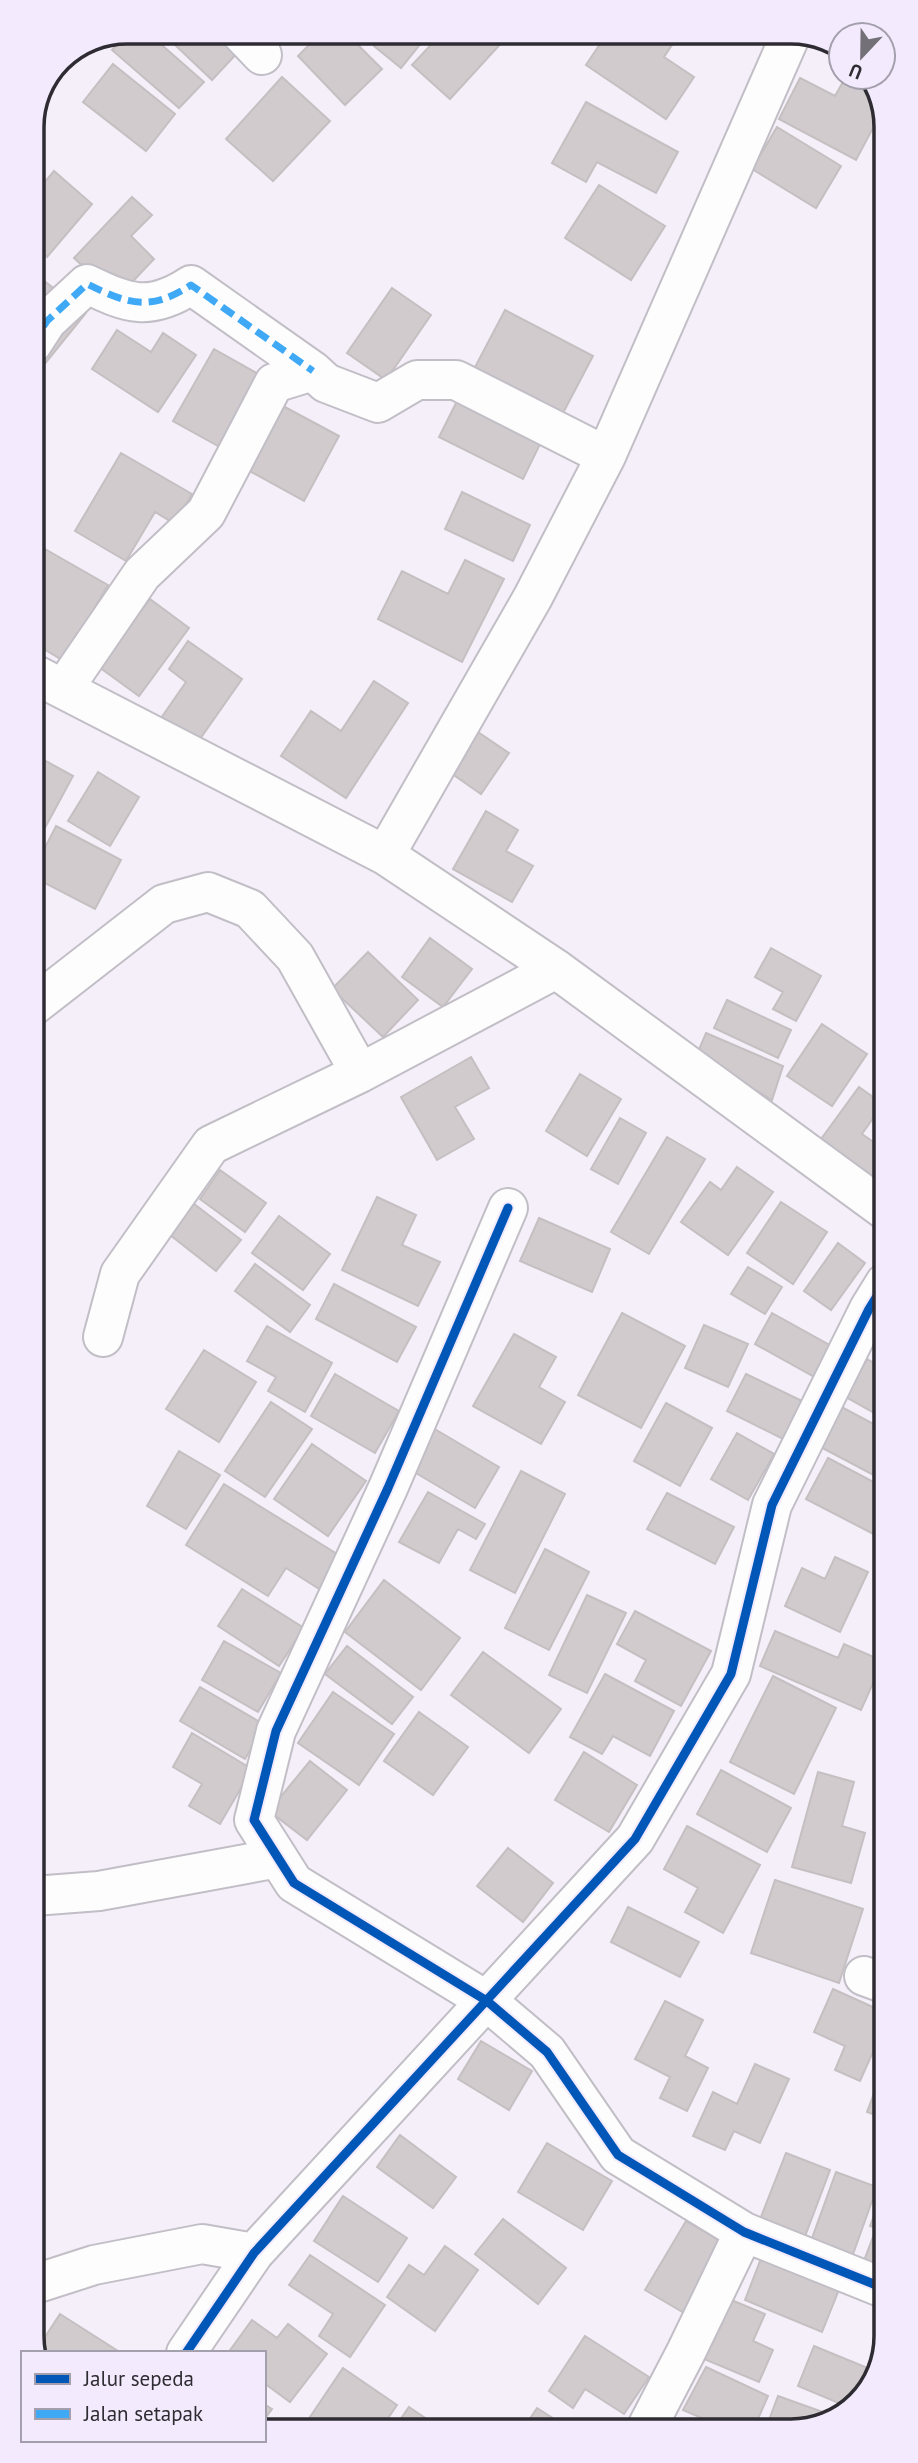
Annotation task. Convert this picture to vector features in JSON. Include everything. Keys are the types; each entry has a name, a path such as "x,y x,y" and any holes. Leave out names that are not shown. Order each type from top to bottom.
{"street":[{"path":"385,855 533,597 606,456 787,44"},
{"path":"44,326 87,284 116,298 148,303 172,298 191,285 326,383 378,403 417,380 456,380 606,456"},
{"path":"313,371 274,383 206,513 142,574 48,681 385,855 556,969 874,1202"},
{"path":"44,997 164,904 208,892 250,909 295,957 360,1073"},
{"path":"103,1337 120,1274 211,1144 360,1073 556,969"},
{"path":"508,1208 388,1488 276,1731 254,1820 294,1883 486,2001 547,2052 618,2155 744,2232 874,2285"},
{"path":"187,2351 254,2253 635,1839 732,1674 772,1504 874,1300"},
{"path":"44,1895 99,1891 278,1858"},
{"path":"651,2419 744,2232"},
{"path":"44,2281 94,2265 202,2244 254,2253"}],"building":[{"path":"161,44 204,82 179,108 112,50 117,45"},
{"path":"174,44 233,44 240,50 212,80"},
{"path":"310,44 357,44 382,69 345,105 298,56"},
{"path":"375,44 420,44 401,68 374,46"},
{"path":"432,44 500,44 450,99 412,65"},
{"path":"600,44 673,44 664,57 694,77 666,119 586,65"},
{"path":"113,64 175,114 146,151 83,102"},
{"path":"282,77 330,121 273,181 226,139"},
{"path":"800,78 835,96 838,91 867,92 874,116 874,126 856,160 779,119"},
{"path":"586,102 678,152 656,193 597,162 586,182 552,163"},
{"path":"777,127 841,166 816,208 752,169"},
{"path":"54,171 92,204 47,257 44,254 44,183"},
{"path":"599,185 665,226 631,280 565,238"},
{"path":"132,197 152,215 131,236 154,259 117,298 74,258"},
{"path":"44,281 86,313 44,365"},
{"path":"392,288 431,315 386,380 347,353"},
{"path":"505,310 593,356 562,415 474,369"},
{"path":"117,330 151,352 163,333 196,355 158,412 92,369"},
{"path":"214,349 267,379 227,451 173,421"},
{"path":"459,397 543,438 523,479 439,437"},
{"path":"281,405 339,436 304,501 246,469"},
{"path":"121,453 192,494 175,524 155,512 126,561 75,531"},
{"path":"462,492 530,525 513,561 445,529"},
{"path":"44,551 108,585 64,661 44,649"},
{"path":"465,560 504,579 462,662 378,619 402,571 448,594"},
{"path":"150,599 189,628 139,696 99,667"},
{"path":"188,641 242,679 195,746 159,721 186,682 169,669"},
{"path":"374,681 408,703 346,798 281,756 311,711 341,731"},
{"path":"475,730 509,753 481,794 448,771"},
{"path":"44,760 73,776 44,830"},
{"path":"98,772 139,797 110,846 68,821"},
{"path":"486,811 518,830 506,851 533,866 512,902 453,869"},
{"path":"56,826 121,860 95,909 44,883 44,849"},
{"path":"430,938 472,969 443,1007 402,977"},
{"path":"771,948 821,976 796,1021 773,1009 783,992 755,977"},
{"path":"368,952 418,1000 383,1037 332,989"},
{"path":"727,1000 791,1030 778,1058 714,1028"},
{"path":"822,1024 867,1054 832,1106 787,1076"},
{"path":"706,1033 783,1066 772,1100 697,1054"},
{"path":"471,1057 489,1088 455,1107 474,1139 437,1160 401,1097"},
{"path":"580,1074 621,1099 587,1156 546,1131"},
{"path":"859,1087 874,1098 874,1117 862,1134 874,1142 874,1186 816,1146"},
{"path":"620,1118 646,1133 618,1184 591,1169"},
{"path":"667,1137 705,1159 649,1254 611,1232"},
{"path":"737,1167 773,1192 728,1255 681,1222 710,1182 721,1190"},
{"path":"220,1170 266,1203 245,1232 200,1199"},
{"path":"377,1197 416,1215 402,1245 440,1262 418,1306 342,1270"},
{"path":"189,1200 241,1240 216,1271 165,1231"},
{"path":"781,1202 827,1232 793,1284 747,1253"},
{"path":"279,1216 330,1254 303,1290 252,1253"},
{"path":"539,1218 610,1249 592,1292 520,1261"},
{"path":"838,1243 865,1263 831,1310 804,1291"},
{"path":"255,1264 310,1305 290,1332 235,1291"},
{"path":"748,1267 782,1287 765,1314 731,1294"},
{"path":"334,1284 416,1327 397,1362 316,1319"},
{"path":"622,1313 685,1346 641,1428 578,1395"},
{"path":"772,1313 833,1347 816,1378 755,1344"},
{"path":"704,1325 748,1344 728,1387 685,1368"},
{"path":"267,1326 332,1363 305,1412 268,1391 276,1377 247,1361"},
{"path":"874,1332 874,1346 868,1342"},
{"path":"514,1334 556,1357 539,1387 565,1402 541,1444 473,1406"},
{"path":"204,1350 256,1382 219,1442 166,1409"},
{"path":"867,1359 874,1363 874,1413 846,1397"},
{"path":"335,1374 399,1411 375,1453 311,1416"},
{"path":"746,1374 802,1401 783,1439 727,1411"},
{"path":"271,1402 312,1429 265,1497 225,1471"},
{"path":"666,1403 712,1428 680,1486 634,1461"},
{"path":"834,1403 874,1424 874,1475 813,1443"},
{"path":"433,1428 499,1467 475,1508 409,1469"},
{"path":"737,1433 774,1454 748,1500 711,1479"},
{"path":"312,1444 366,1481 328,1536 274,1499"},
{"path":"179,1451 220,1475 186,1529 147,1506"},
{"path":"828,1458 874,1482 874,1534 806,1499"},
{"path":"521,1471 565,1494 515,1593 470,1570"},
{"path":"224,1484 342,1557 321,1590 286,1568 268,1596 186,1545"},
{"path":"428,1492 485,1524 476,1539 458,1529 439,1563 399,1542"},
{"path":"667,1493 734,1527 715,1564 647,1529"},
{"path":"545,1549 589,1572 549,1650 505,1628"},
{"path":"835,1557 868,1572 840,1632 785,1606 802,1568 825,1579"},
{"path":"384,1580 460,1638 421,1690 345,1632"},
{"path":"242,1589 304,1628 279,1666 218,1626"},
{"path":"587,1595 626,1613 587,1693 549,1675"},
{"path":"635,1611 711,1651 681,1706 635,1681 646,1660 617,1644"},
{"path":"775,1631 838,1658 844,1644 874,1657 874,1681 861,1710 760,1666"},
{"path":"224,1641 281,1673 258,1712 202,1680"},
{"path":"347,1646 413,1697 392,1724 325,1674"},
{"path":"483,1652 561,1709 529,1753 451,1695"},
{"path":"605,1674 674,1711 650,1756 613,1736 602,1754 570,1737"},
{"path":"773,1676 836,1708 794,1794 730,1762"},
{"path":"200,1687 265,1725 245,1759 180,1721"},
{"path":"333,1692 394,1734 359,1785 298,1743"},
{"path":"419,1712 468,1747 433,1795 384,1761"},
{"path":"192,1733 252,1769 220,1824 189,1806 202,1784 173,1767"},
{"path":"584,1752 637,1785 609,1832 555,1800"},
{"path":"310,1761 347,1790 307,1840 269,1811"},
{"path":"721,1770 791,1808 767,1852 697,1814"},
{"path":"818,1772 854,1782 842,1826 865,1833 851,1883 792,1867"},
{"path":"687,1826 760,1865 723,1933 685,1912 698,1888 664,1869"},
{"path":"508,1848 553,1883 523,1922 477,1886"},
{"path":"775,1880 863,1909 839,1983 751,1953"},
{"path":"628,1907 699,1942 680,1977 611,1942"},
{"path":"833,1989 874,2008 874,2050 860,2081 835,2070 845,2046 814,2032"},
{"path":"665,2001 703,2020 685,2056 708,2068 687,2111 660,2098 670,2077 635,2059"},
{"path":"481,2041 532,2071 509,2110 458,2079"},
{"path":"755,2064 789,2079 760,2143 734,2131 725,2150 693,2136 713,2092 737,2104"},
{"path":"874,2094 874,2115 867,2112"},
{"path":"400,2135 456,2177 433,2208 377,2167"},
{"path":"547,2143 612,2181 583,2230 518,2192"},
{"path":"786,2153 830,2170 804,2239 759,2222"},
{"path":"836,2172 874,2186 874,2195 852,2257 811,2241"},
{"path":"343,2196 407,2238 378,2282 314,2241"},
{"path":"503,2219 566,2268 538,2304 475,2254"},
{"path":"686,2221 725,2244 684,2313 645,2290"},
{"path":"873,2237 874,2237 874,2270 862,2266"},
{"path":"445,2246 478,2270 435,2331 387,2297 409,2265 424,2275"},
{"path":"310,2255 385,2305 350,2357 319,2336 333,2314 289,2285"},
{"path":"762,2256 840,2287 822,2332 745,2300"},
{"path":"729,2299 765,2314 753,2341 773,2350 759,2382 704,2359"},
{"path":"60,2314 118,2351 45,2351 44,2339"},
{"path":"252,2320 277,2338 288,2324 327,2354 290,2402 266,2384 266,2351 229,2351"},
{"path":"585,2336 649,2377 624,2414 585,2389 573,2408 549,2391"},
{"path":"814,2346 868,2368 857,2387 839,2403 798,2386"},
{"path":"706,2367 768,2396 758,2419 704,2419 683,2410"},
{"path":"343,2368 397,2405 387,2419 309,2419"},
{"path":"778,2396 824,2412 802,2419 769,2419"},
{"path":"266,2405 272,2409 266,2417"},
{"path":"409,2407 427,2419 401,2419"},
{"path":"537,2408 554,2419 530,2419"}],"marked path":[{"path":"44,326 87,284 115,296 139,302 163,299 191,285 313,371"}],"cycle path":[{"path":"508,1208 388,1488 276,1731 254,1820 294,1883 487,2001 547,2052 618,2155 744,2232 874,2284"},
{"path":"187,2351 254,2253 635,1839 731,1674 772,1505 874,1301"}]}
